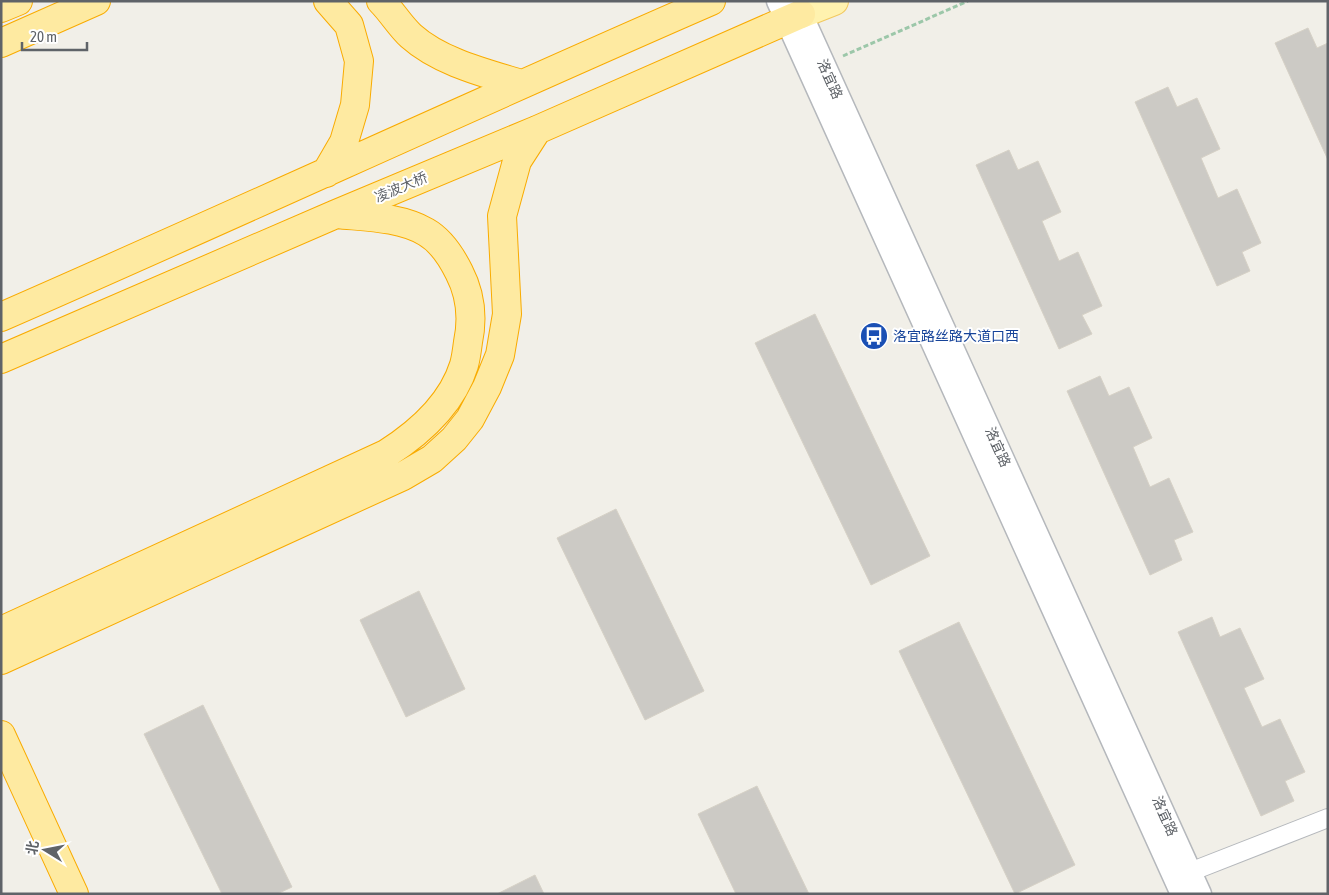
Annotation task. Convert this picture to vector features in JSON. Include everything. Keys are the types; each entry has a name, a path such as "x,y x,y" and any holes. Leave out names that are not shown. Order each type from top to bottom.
{"highway":[{"path":"1,8 18,1"},
{"path":"1,43 96,1"},
{"path":"326,173 344,142 355,105 359,61 349,25 328,1"},
{"path":"381,1 412,37 433,51 465,67 521,84"},
{"path":"1,317 711,1"},
{"name":"凌波大桥","path":"1,359 178,281 537,130 790,9"},
{"path":"1,660 403,476 432,459 454,439 470,419 487,387 500,355 507,314 502,216 516,161 537,130"},
{"path":"1,631 386,454 408,440 430,419 450,394 464,365 470,332 471,304 464,281 454,262 428,233 414,226 387,220 336,214"},
{"path":"1,735 74,894"}],"main road":[{"path":"790,9 834,1"}],"street":[{"name":"洛宜路","path":"790,9 1200,894"},
{"name":"洛宜路","path":"790,9 1182,894"},
{"path":"1190,872 1328,818"}],"path":[{"path":"839,58 968,1"}],"building":[{"path":"1308,28 1317,48 1328,43 1328,160 1275,43"},
{"path":"1168,87 1177,107 1197,98 1220,149 1201,158 1218,198 1237,189 1261,243 1242,252 1250,271 1217,286 1135,102"},
{"path":"1009,150 1018,170 1038,161 1061,212 1042,221 1059,261 1078,252 1102,306 1082,315 1092,334 1059,349 976,165"},
{"path":"815,314 930,556 871,585 755,343"},
{"path":"1100,376 1109,396 1129,387 1152,438 1133,447 1150,487 1169,478 1193,532 1174,540 1182,560 1150,575 1067,391"},
{"path":"616,509 704,691 645,720 557,538"},
{"path":"419,591 465,689 406,717 360,620"},
{"path":"1212,617 1220,637 1240,628 1264,679 1244,688 1262,727 1280,719 1305,772 1285,781 1294,801 1261,816 1178,632"},
{"path":"959,622 1075,865 1015,894 899,651"},
{"path":"203,705 292,887 277,894 222,894 144,734"},
{"path":"757,786 809,894 736,894 698,814"},
{"path":"535,875 544,894 497,894"}],"place":[{"name":"洛宜路丝路大道口西","path":"874,336"}]}
